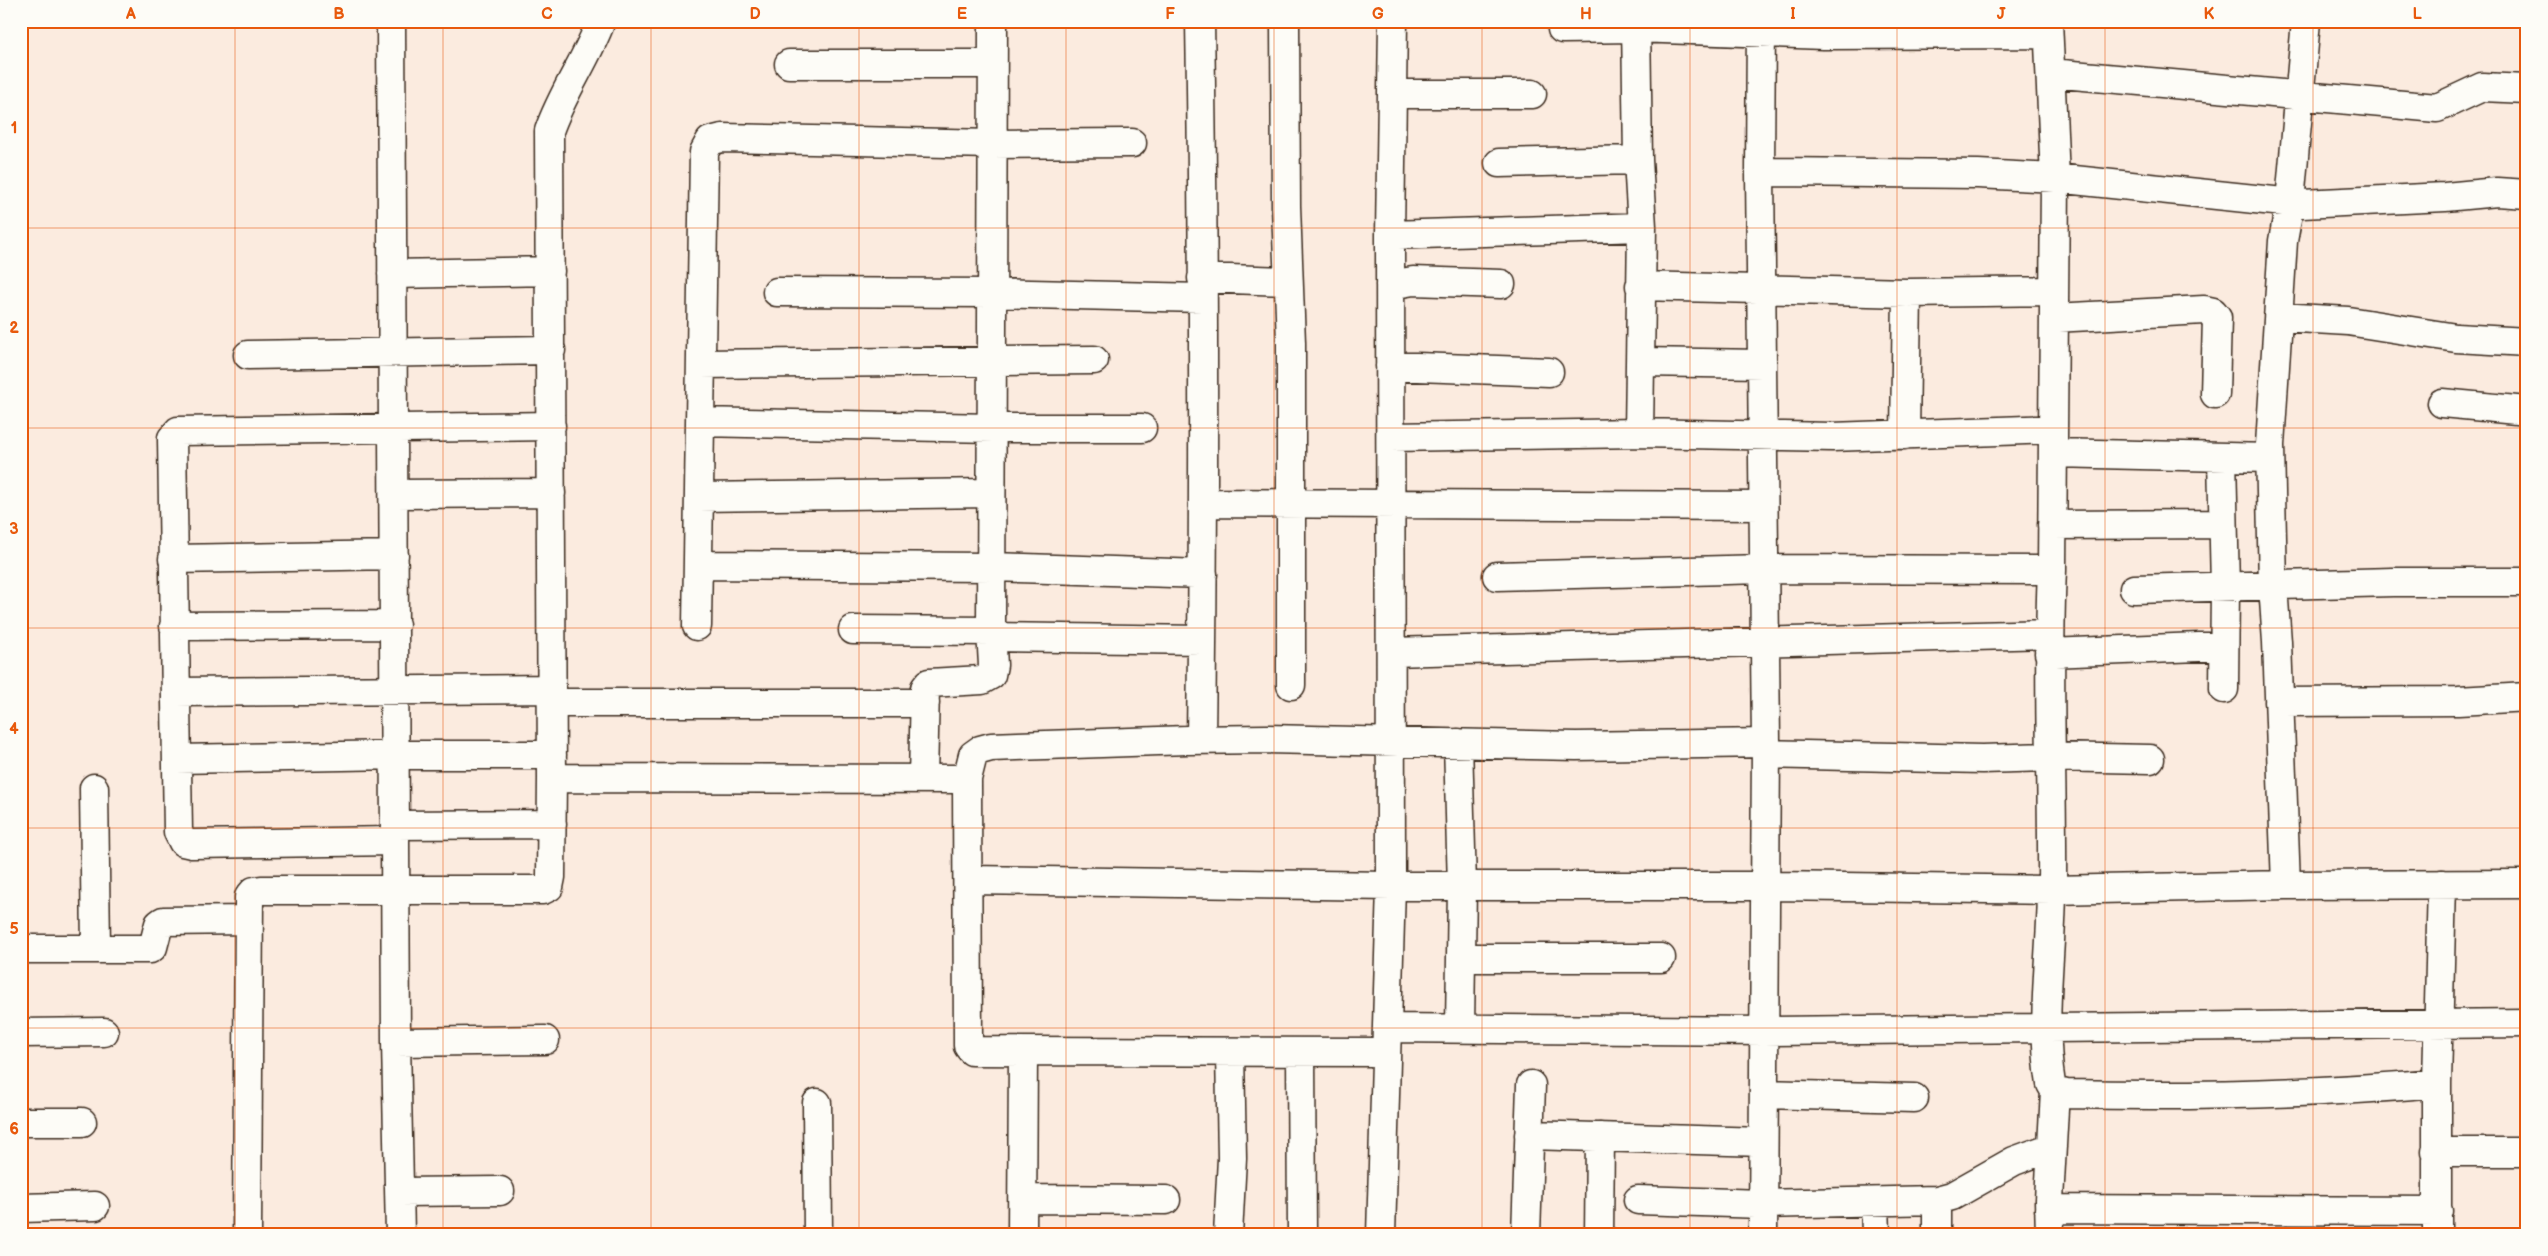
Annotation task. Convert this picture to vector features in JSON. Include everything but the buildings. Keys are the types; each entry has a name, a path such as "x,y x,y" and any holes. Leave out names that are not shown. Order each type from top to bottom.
{"street":[{"path":"391,21 396,690 396,1042 400,1235"},
{"path":"247,1235 249,897 254,892 395,889 543,890 549,887 551,877 552,824 552,696 549,132 554,116 590,51 601,21"},
{"path":"923,779 925,688 929,683 982,680 991,675 993,665 991,634 991,493 993,21"},
{"path":"1200,21 1203,503 1201,740"},
{"path":"1285,21 1288,281 1291,343 1289,504 1291,685"},
{"path":"1381,1235 1391,886 1390,235 1393,21"},
{"path":"2286,885 2273,586 2270,458 2283,241 2290,202 2298,94 2306,21"},
{"path":"1636,25 1638,160 1642,228 1639,433"},
{"path":"1562,29 1636,25 1761,27 1822,35 2048,28 2055,178 2052,570 2049,643 2052,890 2046,1027 2048,1072 2055,1091 2050,1222 2438,1223 2436,1083 2442,884"},
{"path":"1761,27 1760,172 1766,748 1762,1235"},
{"path":"789,64 992,64"},
{"path":"2051,73 2437,108 2482,88 2527,89"},
{"path":"1392,94 1532,94"},
{"path":"697,626 704,152 710,141 722,138 992,144 1132,143"},
{"path":"1499,163 1638,160"},
{"path":"1760,172 2055,178 2302,204 2436,198 2497,192 2527,194"},
{"path":"1390,235 1642,228"},
{"path":"392,274 550,271"},
{"path":"777,292 992,293 1202,288 1288,281"},
{"path":"1390,285 1413,281 1501,284"},
{"path":"1640,286 1761,291 1907,293 2053,291"},
{"path":"1905,435 1907,293"},
{"path":"2054,318 2204,310 2213,312 2217,317 2215,394"},
{"path":"2279,317 2348,321 2456,338 2527,342"},
{"path":"248,354 551,350"},
{"path":"701,364 1094,360"},
{"path":"1640,362 1762,364"},
{"path":"1390,366 1548,372"},
{"path":"2442,403 2527,411"},
{"path":"700,422 992,428 1142,428"},
{"path":"551,426 178,431 174,434 172,443 178,832 183,842 192,844 552,824"},
{"path":"1391,437 1639,433 1832,436 1905,435 2053,441 2222,457 2270,458"},
{"path":"2222,457 2225,587 2224,689"},
{"path":"394,494 551,493"},
{"path":"699,497 991,493"},
{"path":"1203,503 1391,506 1763,506"},
{"path":"2052,526 2223,524"},
{"path":"173,559 394,555"},
{"path":"698,565 991,567 1203,574"},
{"path":"1497,576 1764,569 2052,570"},
{"path":"2134,590 2527,582"},
{"path":"174,626 395,625"},
{"path":"853,630 1202,640"},
{"path":"1391,652 1765,642 2224,646"},
{"path":"176,692 396,690 552,696 925,703"},
{"path":"2279,702 2458,701 2527,697"},
{"path":"2150,759 2051,757 1982,759 1766,748 1201,740 991,747 980,750 973,755 967,779 968,1046 972,1051 979,1053 1301,1052 1460,1028 1764,1030 2439,1022 2527,1023"},
{"path":"1458,743 1462,886 1460,1028"},
{"path":"177,759 396,755 552,767 967,779"},
{"path":"94,788 96,949"},
{"path":"968,880 1391,886 1765,886 2052,890 2286,885 2527,884"},
{"path":"21,949 150,949 153,947 159,924 163,922 248,920"},
{"path":"1461,958 1661,958"},
{"path":"21,1033 104,1032"},
{"path":"396,1042 545,1040"},
{"path":"1022,1235 1023,1052"},
{"path":"1228,1235 1232,1158 1230,1052"},
{"path":"1301,1052 1302,1235"},
{"path":"2055,1091 2066,1094 2235,1095 2342,1092 2436,1083"},
{"path":"1526,1235 1531,1085"},
{"path":"1764,1094 1914,1098"},
{"path":"817,1103 818,1235"},
{"path":"21,1122 82,1122"},
{"path":"1529,1135 1763,1142"},
{"path":"1599,1235 1600,1137"},
{"path":"1638,1200 1763,1204 1938,1200 1952,1196 2014,1161 2052,1148"},
{"path":"2436,1152 2527,1152"},
{"path":"400,1192 500,1191"},
{"path":"1023,1199 1166,1200"},
{"path":"1937,1235 1938,1200"},
{"path":"1875,1202 1876,1235"},
{"path":"21,1208 95,1206"}]}
